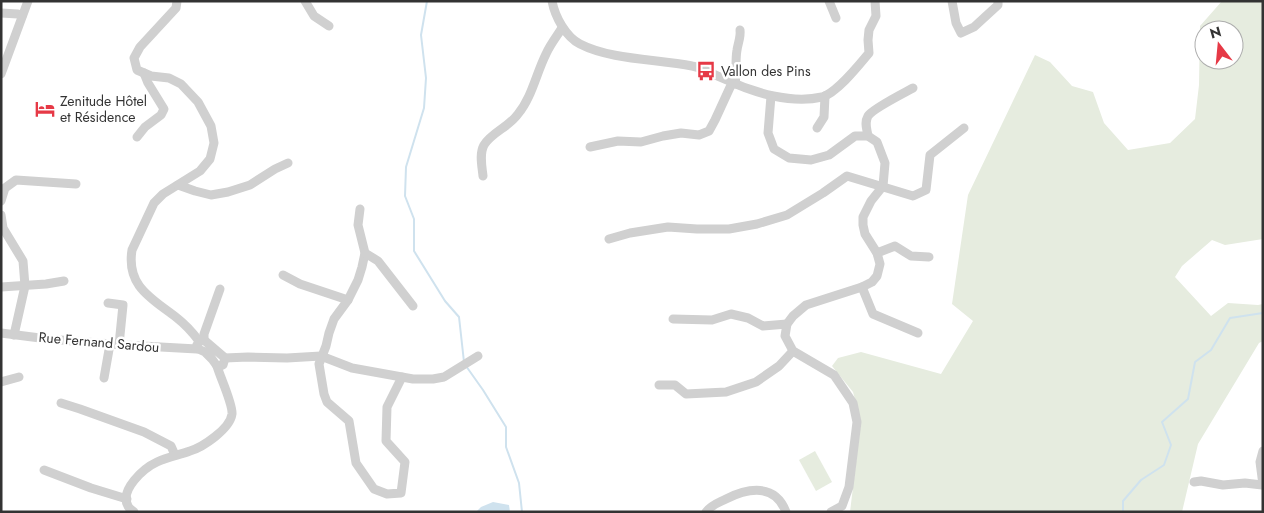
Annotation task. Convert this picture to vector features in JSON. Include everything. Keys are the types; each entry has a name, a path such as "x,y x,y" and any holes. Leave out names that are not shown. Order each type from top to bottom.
{"street":[{"path":"1,74 28,1"},
{"path":"134,512 128,506 129,486 142,472 157,462 191,451 208,442 228,424 232,413 212,359 192,332 179,319 152,300 140,288 131,267 132,250 154,203 164,194 200,171 210,158 214,143 211,126 198,102 181,84 169,78 151,76 137,70 134,58 140,47 176,8 177,1"},
{"path":"306,1 314,16 329,26"},
{"path":"552,1 562,28 579,44 603,53 694,66 733,83 771,96 809,99 825,96 841,84 869,53 869,30 876,16 875,1"},
{"path":"829,1 836,18"},
{"path":"952,1 956,23 961,33 974,27 998,4 998,1"},
{"path":"1,13 22,16"},
{"path":"483,176 481,155 483,147 490,138 519,114 546,53 562,28"},
{"path":"590,147 618,141 641,142 681,133 699,135 709,131 737,73 737,51 740,42 740,30"},
{"path":"138,137 145,127 161,115 164,110 144,73"},
{"path":"868,136 866,124 868,115 912,88"},
{"path":"771,96 768,133 774,149 789,158 812,160 829,155 855,136 868,136 877,142 885,163 883,186 871,201 863,217 865,234 877,253 880,264 877,276 872,282 862,287 806,305 787,324 785,336 793,350 834,375 853,403 856,422 849,487 842,506 831,512"},
{"path":"817,128 824,117 825,96"},
{"path":"609,239 630,233 668,227 697,230 729,229 757,224 787,215 823,194 847,176 913,196 926,190 930,155 964,128"},
{"path":"178,185 211,195 228,192 250,185 274,169 288,163"},
{"path":"1,201 5,188 16,180 76,184"},
{"path":"360,209 358,225 365,253 358,280 348,300 334,319 319,364 327,402 349,421 356,464 374,489 387,494 401,493 405,472 405,462 386,441 387,407 402,377"},
{"path":"1,215 3,228 23,261 25,286 14,335"},
{"path":"877,253 895,246 911,256 929,257"},
{"path":"365,253 378,261 413,306"},
{"path":"283,275 300,284 348,300"},
{"path":"1,287 64,281"},
{"path":"862,287 873,314 918,333"},
{"path":"200,343 220,289"},
{"path":"104,378 123,305 108,303"},
{"path":"673,319 712,320 731,314 748,318 763,326 787,324"},
{"name":"Rue Fernand Sardou","path":"1,333 114,344 200,343"},
{"path":"200,343 225,358 321,356 352,368 413,379 444,377 478,356"},
{"path":"659,385 675,385 686,394 726,392 756,382 779,366 793,350"},
{"path":"216,366 223,365 225,358"},
{"path":"1,382 18,377"},
{"path":"60,403 144,432 171,446 176,455"},
{"path":"1194,482 1201,480 1224,485 1245,483 1263,485 1260,462 1263,451"},
{"path":"44,470 127,499"},
{"path":"706,512 710,507 739,492 759,490 771,493 782,502 786,512"}],"shaded area":[{"path":"1222,1 1263,1 1263,239 1225,245 1212,240 1182,266 1175,277 1211,316 1228,303 1263,304 1263,341 1259,343 1198,444 1182,512 850,512 861,421 853,392 832,366 838,358 861,352 941,374 973,321 952,304 968,195 1035,55 1050,62 1072,86 1093,92 1104,123 1128,150 1170,143 1195,119 1199,70 1244,70 1244,20 1205,20"},
{"path":"815,451 832,482 816,491 799,460"}],"water":[{"path":"493,502 509,505 510,512 476,512 481,507"}],"waterway":[{"path":"427,1 421,35 426,78 424,108 406,167 405,196 414,219 414,251 445,301 459,317 464,362"},
{"path":"1123,512 1123,501 1141,480 1164,465 1171,445 1162,422 1188,399 1195,362 1211,350 1230,318 1263,313"},
{"path":"466,366 506,427 506,447 519,483 522,512"}],"place":[{"name":"Vallon des Pins","path":"706,71"},
{"name":"Zenitude Hôtel et Résidence","path":"45,109"}]}
